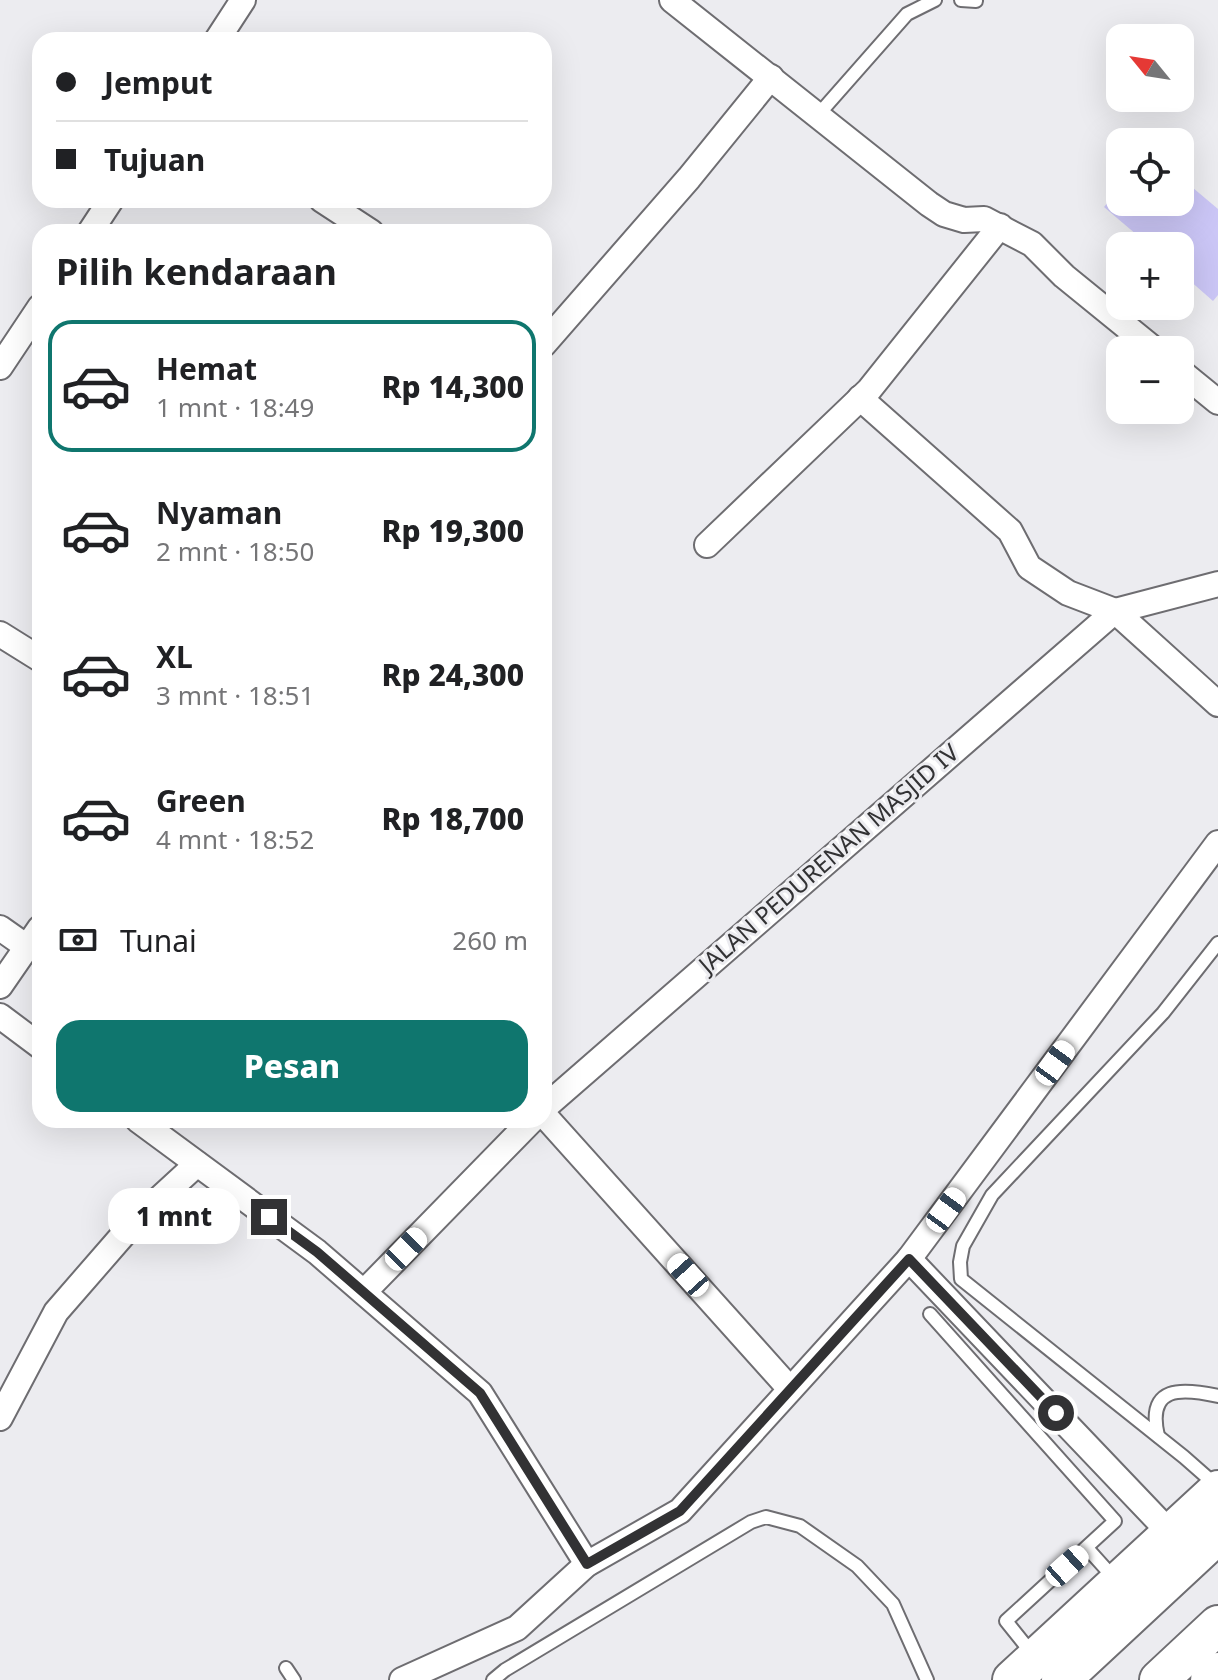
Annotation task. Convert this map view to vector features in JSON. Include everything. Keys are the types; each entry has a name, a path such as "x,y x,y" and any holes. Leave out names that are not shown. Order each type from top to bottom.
{"main road":[{"path":"1032,1664 1172,1535 1218,1488"},
{"path":"1032,1664 1218,1534"},
{"path":"1159,1680 1218,1625"},
{"path":"1210,1680 1218,1672"}],"street":[{"path":"222,32 243,0"},
{"path":"672,0 944,214 964,220 984,219 1032,244 1064,276 1138,336"},
{"path":"552,335 689,178 771,77"},
{"path":"342,208 361,224"},
{"path":"707,545 860,398 1000,226"},
{"path":"0,367 32,319"},
{"path":"1194,382 1218,402"},
{"path":"860,398 1010,531 1029,567 1068,593 1115,611 1218,704"},
{"name":"JALAN PEDURENAN MASJID IV","path":"552,1101 1115,611 1218,584"},
{"path":"1,638 32,655"},
{"path":"402,1680 517,1628 587,1564 680,1511 909,1259 1218,843"},
{"path":"0,928 32,937"},
{"path":"0,986 32,941"},
{"path":"0,1016 32,1040"},
{"path":"552,1124 790,1389"},
{"path":"149,1128 317,1252 480,1393 587,1564"},
{"path":"364,1292 524,1128"},
{"path":"0,1418 56,1312 136,1220 197,1164"},
{"path":"909,1259 1172,1535"}],"lane":[{"path":"818,115 907,14 935,0"},
{"path":"961,0 976,1"},
{"path":"1218,943 1163,1013 992,1195 963,1246 960,1262 961,1279 1158,1436 1218,1488"},
{"path":"930,1314 1115,1521 1006,1621 1032,1664"},
{"path":"1158,1436 1155,1421 1157,1408 1164,1397 1177,1390 1218,1396"},
{"path":"1095,1497 1119,1479"},
{"path":"493,1680 737,1530 766,1517 800,1526 857,1566 893,1604 927,1680"},
{"path":"1087,1548 1119,1583"},
{"path":"286,1668 294,1680"}],"shaded area":[{"path":"1194,189 1218,209 1218,295 1213,301 1194,284 1194,232 1133,232 1115,216 1194,216"}],"route":[{"path":"269,1217 317,1252 480,1393 587,1564 680,1511 909,1259 1056,1413"}]}
